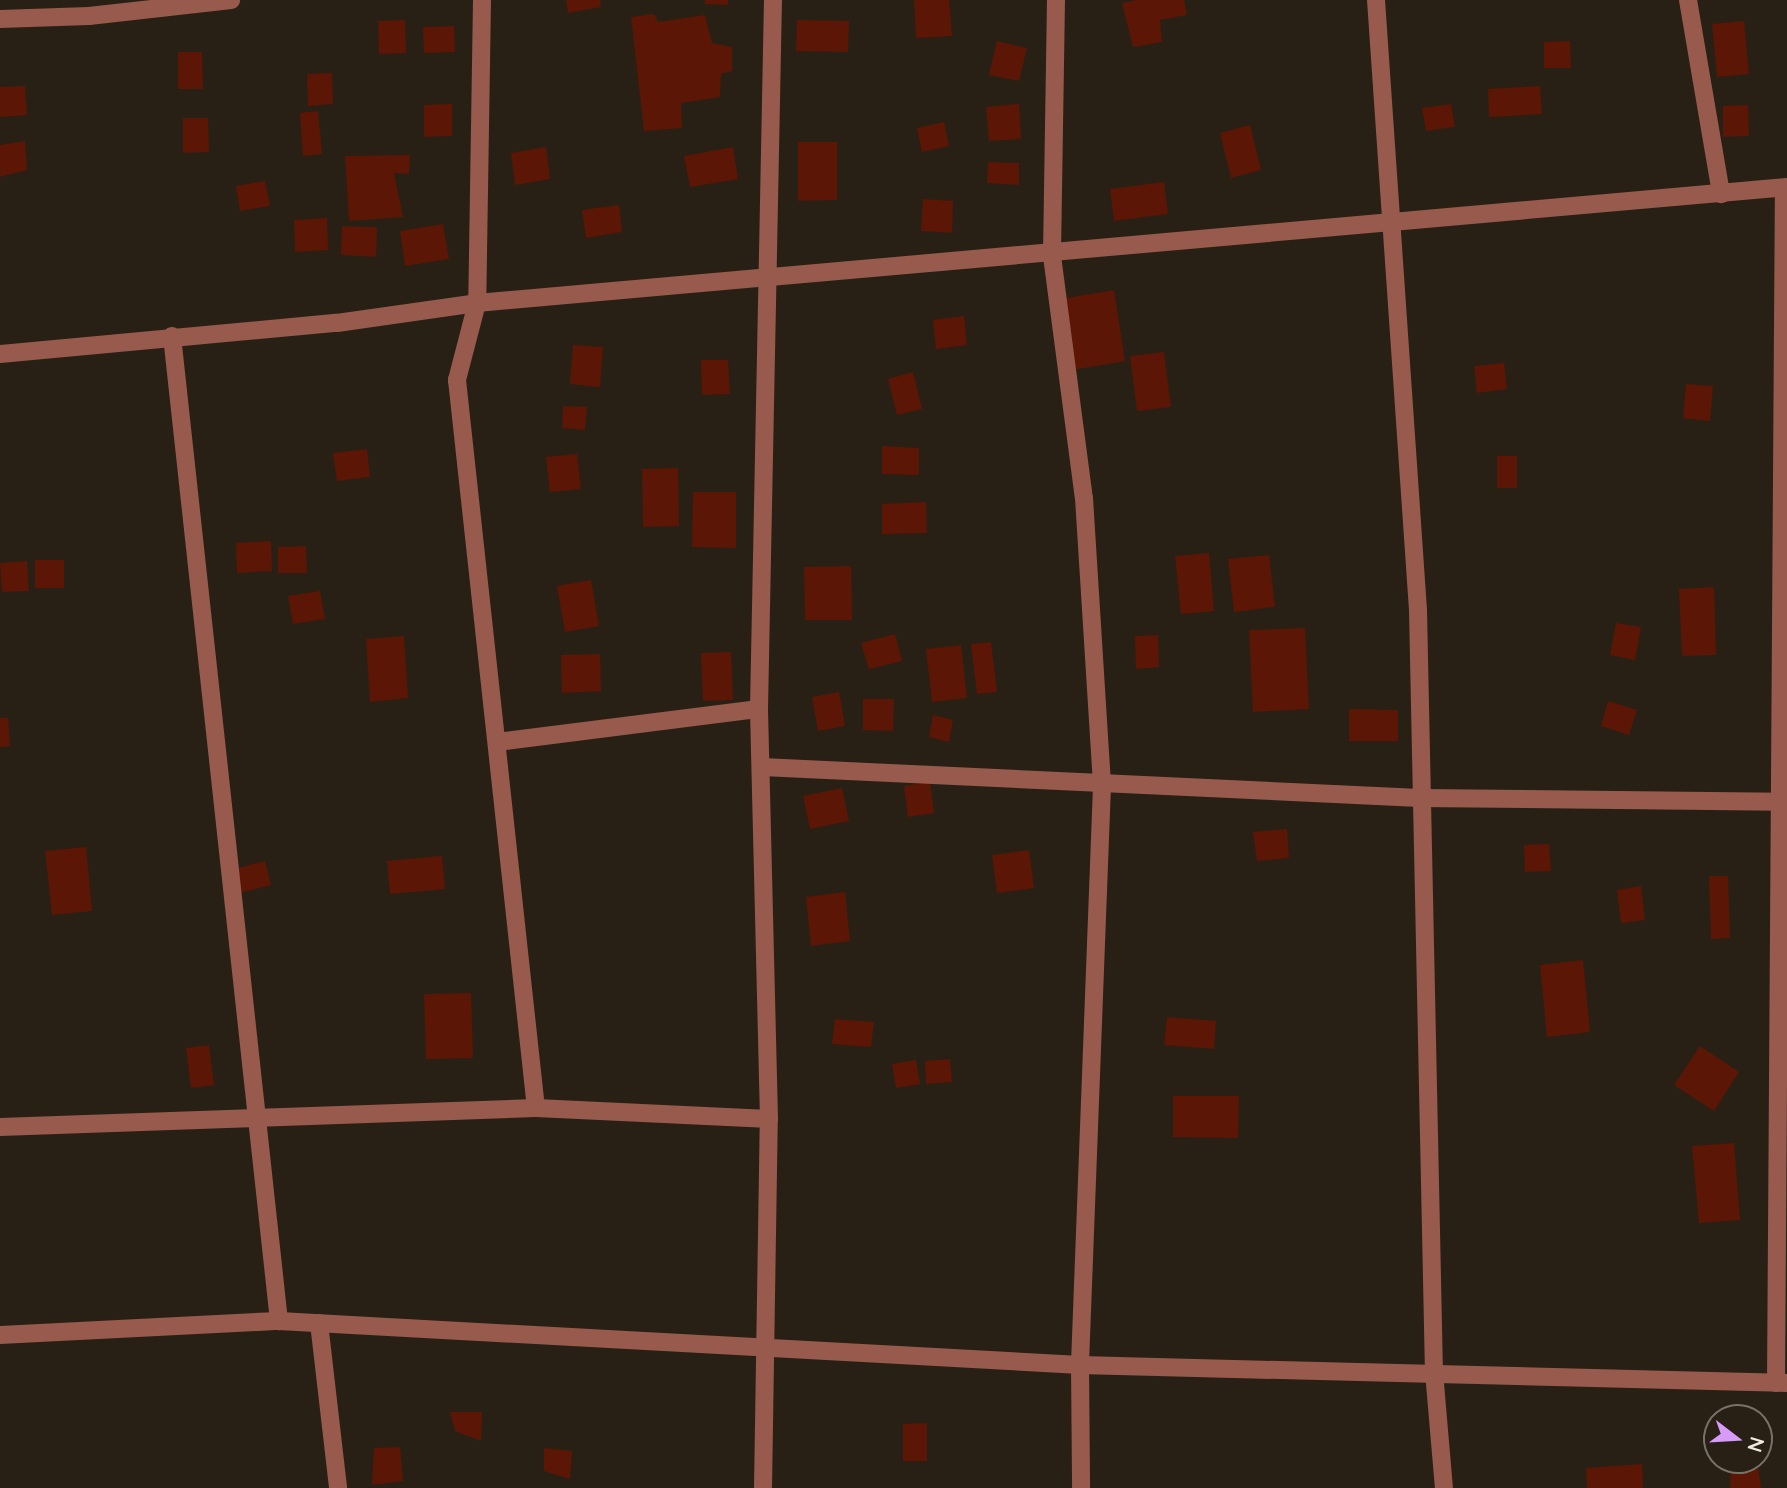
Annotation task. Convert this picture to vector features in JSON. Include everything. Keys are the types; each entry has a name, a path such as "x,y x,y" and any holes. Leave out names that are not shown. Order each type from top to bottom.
{"street":[{"path":"0,19 231,0"},
{"path":"482,0 477,303 457,380 536,1108"},
{"path":"763,1488 768,1119 759,709 772,277 773,0"},
{"path":"1056,0 1052,256 1084,498 1102,786 1080,1365 1082,1488"},
{"path":"1376,0 1418,610 1419,798 1434,1372 1444,1488"},
{"path":"1688,0 1721,194"},
{"path":"0,354 172,336 337,323 477,303 1052,256 1786,188 1781,1383 1080,1365 764,1345 279,1321 0,1335"},
{"path":"172,336 279,1321"},
{"path":"497,742 759,709"},
{"path":"762,767 1102,786 1419,798 1783,802"},
{"path":"0,1127 256,1114 536,1108 768,1119"},
{"path":"319,1323 338,1488"}],"building":[{"path":"566,0 600,0 601,7 568,13"},
{"path":"705,0 728,0 728,5 705,4"},
{"path":"914,0 949,0 952,36 916,38"},
{"path":"1137,0 1184,0 1187,15 1160,20 1162,42 1133,47 1122,3"},
{"path":"654,14 658,22 705,15 712,43 732,47 732,71 721,74 720,97 681,103 682,128 644,131 631,17"},
{"path":"405,20 406,53 379,54 378,21"},
{"path":"797,20 849,21 848,52 796,51"},
{"path":"1744,21 1749,74 1717,77 1712,24"},
{"path":"454,26 455,52 424,53 423,27"},
{"path":"997,41 1027,48 1019,81 989,75"},
{"path":"1570,41 1571,68 1544,68 1544,42"},
{"path":"178,52 202,52 203,89 178,89"},
{"path":"332,73 333,104 308,106 307,74"},
{"path":"25,86 27,115 0,117 0,87"},
{"path":"1540,86 1542,114 1489,117 1488,89"},
{"path":"452,104 452,136 424,137 424,105"},
{"path":"1019,104 1021,139 989,141 986,107"},
{"path":"1451,104 1455,127 1426,131 1422,108"},
{"path":"1748,105 1749,136 1723,137 1723,106"},
{"path":"318,111 322,154 303,156 300,113"},
{"path":"183,118 208,118 209,152 183,153"},
{"path":"944,122 949,146 922,152 917,128"},
{"path":"1250,125 1261,170 1231,178 1220,133"},
{"path":"25,141 27,170 0,177 0,145"},
{"path":"798,142 837,142 837,200 798,201"},
{"path":"546,147 550,179 515,185 511,153"},
{"path":"733,147 738,179 690,187 684,156"},
{"path":"410,155 409,174 394,173 403,217 349,221 345,156"},
{"path":"988,162 1019,163 1019,185 987,183"},
{"path":"265,181 270,206 240,211 236,186"},
{"path":"1164,182 1168,214 1114,221 1110,189"},
{"path":"923,199 953,201 952,233 921,231"},
{"path":"619,205 622,232 586,238 582,210"},
{"path":"327,218 328,250 295,252 294,220"},
{"path":"443,224 449,259 405,266 400,231"},
{"path":"342,226 377,227 376,257 341,255"},
{"path":"1114,290 1125,361 1072,370 1060,299"},
{"path":"964,316 967,345 936,349 933,320"},
{"path":"573,345 603,347 600,387 570,384"},
{"path":"1164,352 1171,407 1137,411 1130,356"},
{"path":"701,360 728,360 730,394 702,395"},
{"path":"1504,363 1507,389 1477,393 1474,366"},
{"path":"913,372 922,409 897,415 888,379"},
{"path":"1686,384 1713,386 1710,421 1683,418"},
{"path":"563,406 587,407 585,430 562,428"},
{"path":"882,446 919,448 919,475 882,474"},
{"path":"367,449 370,477 337,481 333,453"},
{"path":"577,454 581,489 550,492 546,457"},
{"path":"1497,456 1517,456 1517,488 1497,488"},
{"path":"678,468 679,526 643,527 642,469"},
{"path":"693,492 736,492 736,548 692,547"},
{"path":"926,502 927,533 882,534 882,504"},
{"path":"271,541 272,571 237,573 236,543"},
{"path":"306,546 307,573 278,573 278,547"},
{"path":"1209,553 1214,611 1181,614 1175,556"},
{"path":"1269,555 1275,607 1234,612 1228,559"},
{"path":"35,560 64,560 64,588 35,588"},
{"path":"27,561 29,591 2,592 0,563"},
{"path":"851,566 852,620 805,620 804,567"},
{"path":"591,580 599,626 565,632 557,586"},
{"path":"1714,587 1716,655 1682,656 1679,589"},
{"path":"320,591 325,619 293,624 288,596"},
{"path":"1616,623 1641,627 1635,660 1610,655"},
{"path":"1305,628 1309,709 1253,712 1249,630"},
{"path":"895,634 902,661 869,669 861,643"},
{"path":"1158,635 1159,667 1136,669 1135,636"},
{"path":"404,636 408,698 370,702 366,639"},
{"path":"991,642 997,692 977,694 971,644"},
{"path":"961,645 967,698 932,702 926,649"},
{"path":"731,652 733,700 703,701 701,653"},
{"path":"600,654 601,691 562,693 561,655"},
{"path":"839,692 845,726 818,731 812,697"},
{"path":"863,699 894,699 893,731 863,730"},
{"path":"1608,701 1637,710 1629,735 1601,726"},
{"path":"1349,709 1398,710 1398,741 1349,741"},
{"path":"933,715 953,720 949,742 929,737"},
{"path":"0,718 8,718 10,746 0,747"},
{"path":"930,782 934,813 908,817 904,786"},
{"path":"842,788 849,821 810,829 803,796"},
{"path":"1287,829 1289,858 1257,861 1253,832"},
{"path":"1549,844 1551,871 1525,872 1524,845"},
{"path":"86,847 92,911 52,915 45,851"},
{"path":"1029,850 1034,888 997,893 992,855"},
{"path":"442,856 445,889 390,894 387,861"},
{"path":"265,861 271,885 240,893 234,869"},
{"path":"1709,876 1728,876 1730,938 1711,939"},
{"path":"1641,886 1645,920 1621,923 1617,890"},
{"path":"845,892 850,941 811,946 806,897"},
{"path":"1583,960 1590,1032 1547,1037 1540,965"},
{"path":"471,993 473,1058 426,1059 424,994"},
{"path":"1167,1017 1216,1021 1214,1049 1164,1045"},
{"path":"835,1019 874,1022 871,1047 832,1044"},
{"path":"209,1045 214,1085 191,1088 186,1048"},
{"path":"1700,1046 1739,1072 1714,1111 1674,1085"},
{"path":"950,1059 952,1082 926,1084 925,1061"},
{"path":"916,1060 920,1084 896,1088 892,1064"},
{"path":"1173,1096 1239,1096 1238,1138 1173,1137"},
{"path":"1734,1143 1740,1220 1699,1223 1692,1146"},
{"path":"450,1412 482,1412 481,1441 455,1431"},
{"path":"927,1423 927,1461 903,1461 903,1424"},
{"path":"400,1447 403,1481 372,1485 374,1448"},
{"path":"544,1448 572,1451 570,1479 544,1471"},
{"path":"1642,1464 1643,1488 1587,1488 1586,1468"},
{"path":"1731,1474 1759,1474 1761,1488 1730,1488"}]}
